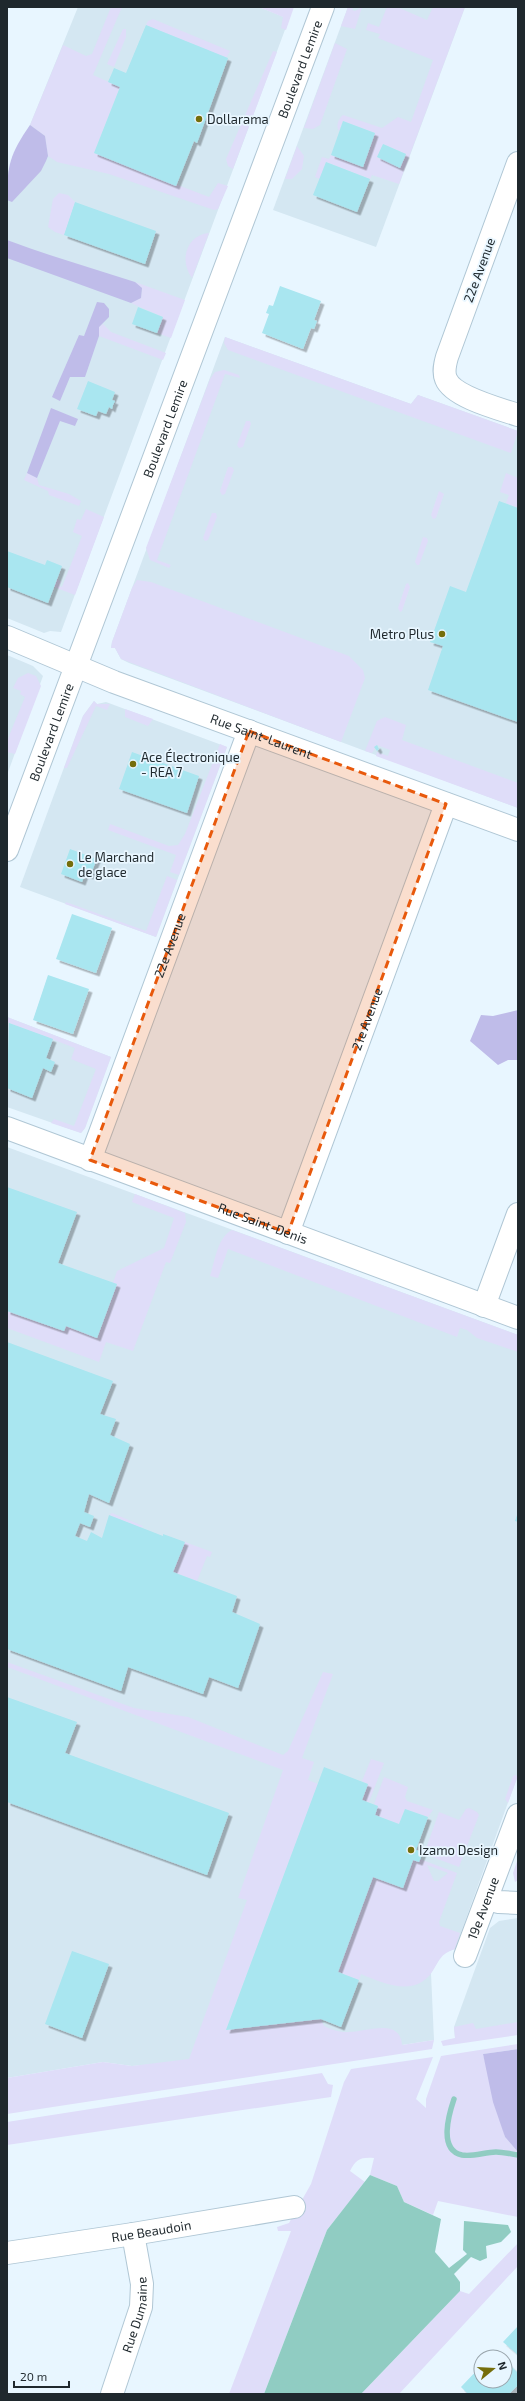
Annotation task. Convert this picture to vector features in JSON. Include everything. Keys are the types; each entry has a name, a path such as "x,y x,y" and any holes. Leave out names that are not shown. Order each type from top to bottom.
{"street":[{"name":"Boulevard Lemire","path":"7,850 323,7"},
{"name":"22e Avenue","path":"516,175 447,357 446,378 453,388 462,394 518,415"},
{"name":"Rue Saint-Laurent","path":"7,637 114,682 518,830"},
{"name":"22e Avenue","path":"90,1160 249,731"},
{"name":"21e Avenue","path":"288,1233 446,804"},
{"name":"Rue Saint-Denis","path":"7,1128 518,1318"},
{"path":"484,1306 518,1214"},
{"name":"19e Avenue","path":"464,1956 518,1815"},
{"path":"487,1899 499,1902 518,1903"},
{"name":"Rue Beaudoin","path":"7,2253 294,2207"},
{"name":"Rue Dumaine","path":"112,2394 139,2320 142,2307 142,2284 133,2234"}],"highlighted area":[{"path":"249,731 446,804 288,1233 90,1160"}],"shaded area":[{"path":"78,7 259,7 289,19 61,632 50,631 44,633 7,618 7,174 30,125"},
{"path":"111,7 122,7 93,75 120,87 94,153 209,197 218,183 228,186 218,209 214,210 109,174 57,162 48,156 45,136 30,125 63,45 86,56 92,54"},
{"path":"259,7 294,7 286,30 281,28 283,17"},
{"path":"348,7 465,7 376,247 273,210"},
{"path":"348,7 354,7 352,10 355,11 362,7 355,29 341,26"},
{"path":"387,7 397,7 427,20 433,7 465,7 399,184 372,175 370,179 326,162 320,179 315,177 322,157 329,159 331,155 363,167 375,133 343,121 339,131 337,127 338,122 343,115 382,128 398,117 411,122 433,60 378,38 380,34 366,30 368,23 379,27","holes":["383,144 406,154 400,167 377,157"]},
{"path":"153,19 230,51 226,58 146,25 148,21"},
{"path":"123,29 126,29 126,37 114,67 107,64"},
{"path":"335,43 347,49 320,125 313,129 304,128"},
{"path":"273,51 277,52 233,169 228,166 226,159"},
{"path":"30,125 45,136 48,156 41,171 12,202 7,200 11,160 18,144"},
{"path":"297,146 304,156 302,169 292,179 285,179"},
{"path":"59,193 68,195 75,202 64,235 55,232 48,227 53,199"},
{"path":"209,233 192,278 186,264 187,250 195,238"},
{"path":"7,240 135,282 142,288 141,298 131,303 7,258"},
{"path":"135,282 185,300 171,338 157,333 163,317 131,303 141,298 142,288"},
{"path":"97,302 104,303 109,309 109,317 99,327 99,336 85,377 70,377 60,401 52,397 79,335 84,336"},
{"path":"103,324 111,332 166,353 163,360 99,336 99,327"},
{"path":"225,337 411,404 418,395 518,431 518,808 129,663 121,659 115,648 111,648"},
{"path":"225,337 411,404 418,395 518,431 511,453 228,350 224,343"},
{"path":"224,370 239,375 240,378 225,374 157,560 171,565 169,568 150,560 146,548 210,379 215,372"},
{"path":"51,408 78,419 75,426 60,421 37,478 27,473"},
{"path":"246,421 250,421 251,424 243,447 239,448 237,445"},
{"path":"228,467 232,467 234,470 225,494 222,495 220,491"},
{"path":"27,473 37,478 39,485 69,494 81,501 79,506 49,495 48,491 24,480"},
{"path":"506,473 518,478 518,508 506,503 509,495 500,492"},
{"path":"439,491 444,494 436,518 433,519 431,515"},
{"path":"86,509 104,517 75,595 54,587 57,579 61,581 59,586 62,587 82,536 73,532 77,519 81,520"},
{"path":"212,513 216,513 217,517 208,540 205,541 203,538"},
{"path":"423,537 427,538 428,541 419,565 417,565 415,562"},
{"path":"137,580 151,582 349,656 363,670 365,678 341,742 121,659 115,648 111,648 112,642 132,588"},
{"path":"408,583 410,587 402,611 400,612 398,608 406,584"},
{"path":"7,655 33,666 43,676 7,775"},
{"path":"28,673 36,676 41,686 15,754 7,752 7,741 25,697 20,694 21,691 13,688 18,678"},
{"path":"94,701 97,704 106,702 227,747 156,937 20,887 83,716"},
{"path":"94,701 97,704 110,704 107,710 96,706 67,768 64,768 83,716"},
{"path":"125,709 153,719 148,726 125,717"},
{"path":"385,717 406,725 402,740 518,783 518,808 376,756 377,752 388,756 390,750 377,745 372,753 365,751 377,721"},
{"path":"220,744 227,747 179,875 170,872 176,855 108,830 110,824 169,846 178,845 185,834"},
{"path":"167,876 177,880 156,937 65,904 66,902 146,931"},
{"path":"518,1010 518,1060 508,1060 498,1065 470,1041 481,1015 493,1016"},
{"path":"7,1017 111,1057 85,1128 81,1133 7,1107"},
{"path":"7,1017 111,1057 85,1128 81,1133 51,1123 54,1119 74,1126 96,1069 71,1059 75,1048 7,1022"},
{"path":"7,1147 518,1335 518,1775 455,1949 443,1953 431,1973 434,2040 402,2045 132,2066 103,2062 7,2078"},
{"path":"135,1194 185,1213 186,1222 170,1263 166,1262 133,1351 106,1342 99,1362 7,1328 7,1311 64,1331 66,1326 97,1338 117,1284 113,1283 117,1271 164,1248 174,1218 132,1202"},
{"path":"232,1230 518,1335 518,1352 477,1338 467,1330 460,1328 457,1337 228,1249 218,1278 210,1276 220,1244 223,1238"},
{"path":"112,1513 143,1526 141,1528 109,1515"},
{"path":"185,1542 212,1552 210,1557 207,1556 197,1581 173,1572"},
{"path":"7,1662 134,1708 188,1717 283,1755 288,1751 323,1672 333,1674 302,1758 314,1762 308,1780 318,1784 226,2030 321,2019 324,2026 342,2032 381,2028 389,2029 395,2031 400,2036 402,2045 434,2040 432,2049 7,2114 7,2078 103,2062 132,2066 189,2059 247,1900 238,1898 283,1770 7,1667"},
{"path":"371,1759 384,1763 369,1802 362,1800 368,1784 362,1781"},
{"path":"513,1776 518,1776 508,1803 505,1799"},
{"path":"384,1777 408,1787 405,1797 407,1801 433,1810 428,1817 405,1809 399,1824 375,1815 378,1806 374,1804"},
{"path":"469,1808 477,1812 479,1815 459,1867 424,1854 439,1812 459,1820 466,1809"},
{"path":"518,1858 518,1880 515,1882 513,1873"},
{"path":"420,1859 457,1873 439,1922 440,1926 460,1933 455,1949 443,1955 425,1980 408,1986 389,1984 361,1974 359,1980 338,1972 373,1877 403,1888 413,1860","holes":["427,1865 448,1873 438,1881 434,1881"]},
{"path":"518,1918 518,2028 455,2038 454,2027 490,1928 499,1921"},
{"path":"518,2022 518,2035 443,2046 441,2041 455,2038 454,2027 473,2023 476,2029"},
{"path":"518,2044 518,2049 483,2054 505,2137 518,2152 518,2217 438,2201 433,2215 404,2202 397,2186 370,2175 374,2158 366,2158 357,2161 350,2171 365,2182 327,2230 264,2394 229,2394 291,2231 278,2231 277,2227 289,2223 311,2184 344,2082 351,2069 433,2057 416,2099 426,2108 426,2099 441,2056"},
{"path":"518,2049 518,2152 505,2137 493,2102 483,2054"},
{"path":"322,2073 328,2084 333,2085 331,2097 7,2145 7,2122"},
{"path":"370,2175 397,2186 404,2202 441,2219 435,2252 449,2268 467,2254 463,2250 464,2221 508,2225 511,2232 501,2242 486,2246 487,2258 480,2261 471,2257 454,2274 460,2282 460,2291 361,2394 264,2394 327,2230"},
{"path":"518,2243 518,2266 399,2394 361,2394 460,2291 469,2294"}],"building":[{"path":"146,25 228,58 197,143 194,141 176,186 94,153 120,87 108,82 114,68 126,73"},
{"path":"343,121 375,133 363,167 331,155"},
{"path":"383,144 406,154 400,168 377,157"},
{"path":"326,162 370,179 357,212 313,195"},
{"path":"75,202 156,231 145,264 64,235"},
{"path":"280,286 321,301 314,320 317,321 314,329 311,328 303,349 262,333 269,314 266,313 269,305 273,306"},
{"path":"138,307 163,317 157,333 132,324"},
{"path":"88,381 115,392 112,400 115,401 112,409 109,407 106,414 98,411 96,416 77,409"},
{"path":"499,501 518,508 518,722 428,690 443,646 430,642 450,586 466,592"},
{"path":"7,551 45,565 47,560 62,566 48,603 7,587"},
{"path":"377,745 379,749 377,751 374,747"},
{"path":"132,752 199,776 187,813 119,789"},
{"path":"70,849 97,859 90,876 85,874 82,882 61,874"},
{"path":"72,914 112,928 96,973 56,959"},
{"path":"48,975 89,989 73,1034 33,1020"},
{"path":"9,1023 53,1039 46,1058 55,1062 51,1072 43,1068 32,1098 7,1088"},
{"path":"7,1187 77,1212 58,1263 117,1284 97,1338 66,1326 64,1331 7,1311"},
{"path":"7,1342 113,1381 100,1414 116,1419 110,1435 130,1444 109,1503 89,1494 84,1512 94,1516 90,1527 80,1523 75,1536 87,1541 91,1532 102,1538 109,1515 163,1536 163,1534 185,1542 173,1572 237,1596 232,1612 260,1624 238,1688 209,1677 203,1694 128,1667 121,1691 7,1649"},
{"path":"518,1512 518,1522 515,1521"},
{"path":"7,1697 77,1722 65,1753 229,1813 207,1875 7,1802"},
{"path":"324,1767 368,1784 362,1800 378,1806 375,1815 399,1824 405,1809 428,1817 416,1850 423,1852 419,1862 413,1860 403,1888 373,1877 338,1972 359,1980 341,2027 321,2019 226,2030"},
{"path":"72,1951 109,1964 82,2038 45,2024"},
{"path":"518,2326 518,2355 513,2349 503,2342"},
{"path":"513,2368 518,2373 518,2385 509,2394 468,2394 461,2387 473,2374 473,2389 513,2389"}],"waterway":[{"path":"454,2099 447,2131 450,2146 455,2152 462,2155 496,2152 518,2155"}],"place":[{"name":"Dollarama","path":"199,119"},
{"name":"Metro Plus","path":"442,634"},
{"name":"Ace Électronique - REA 7","path":"133,764"},
{"name":"Le Marchand de glace","path":"70,864"},
{"name":"Izamo Design","path":"411,1850"}]}
